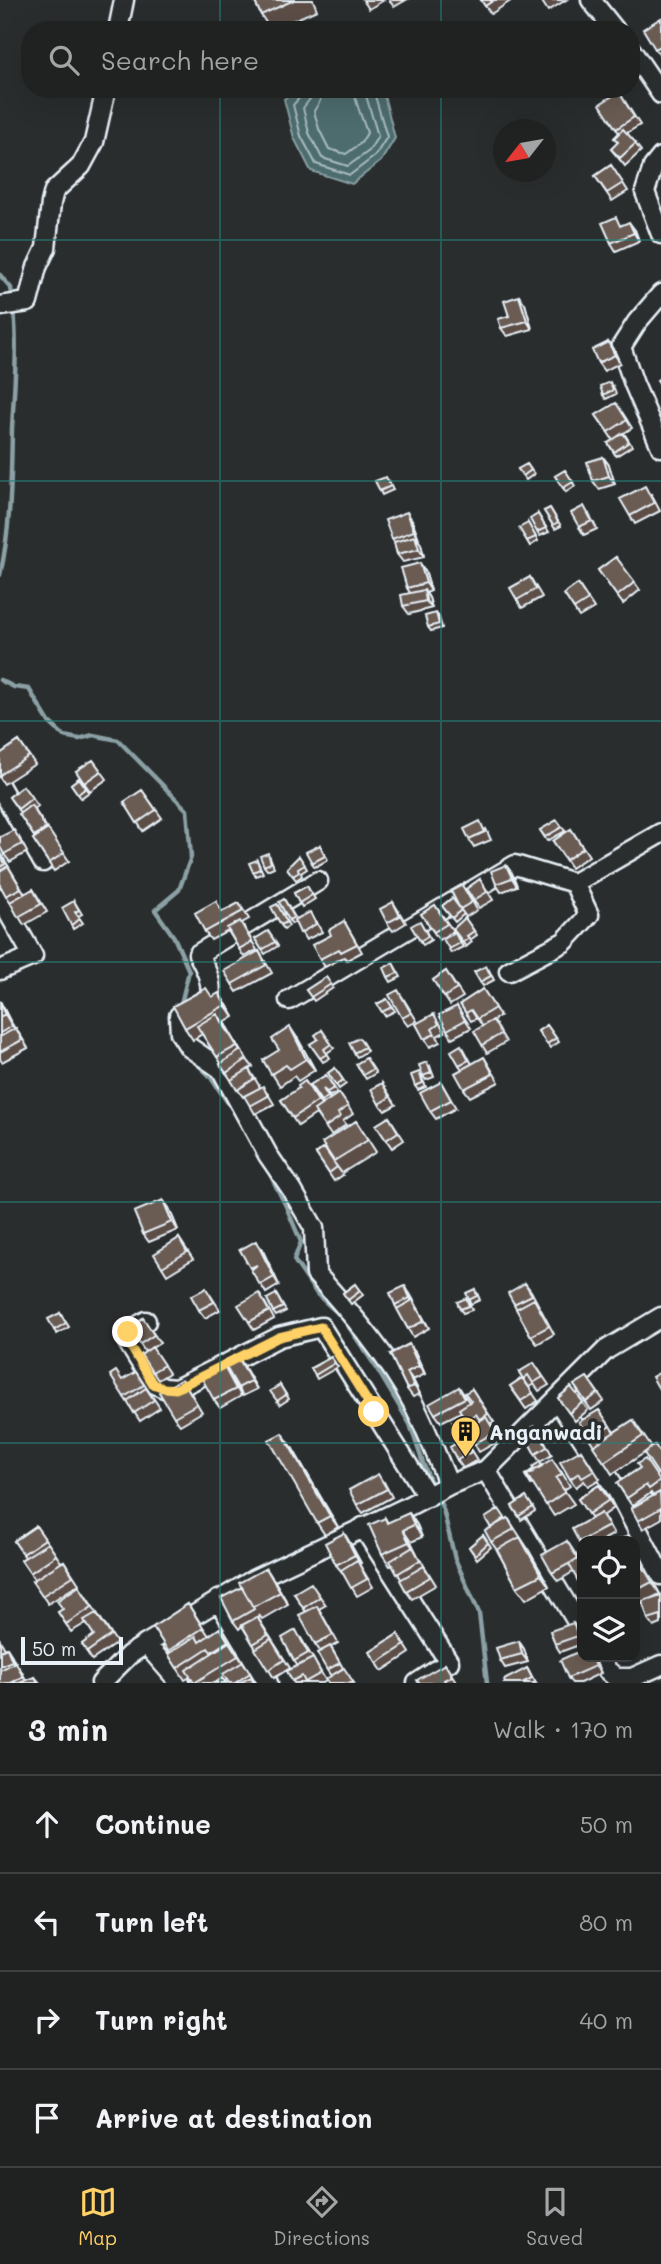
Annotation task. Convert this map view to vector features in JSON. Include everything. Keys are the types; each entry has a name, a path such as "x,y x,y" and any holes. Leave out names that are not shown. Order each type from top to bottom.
{"street":[{"path":"120,21 124,0"},
{"path":"592,0 608,21"},
{"path":"640,63 661,94"},
{"path":"0,306 28,302 37,267 46,247 54,191 81,166 94,142 104,98"},
{"path":"661,157 653,167 645,192 661,234"},
{"path":"661,294 621,347 661,447"},
{"path":"0,787 43,862"},
{"path":"289,1000 515,865 574,883 661,833"},
{"path":"318,881 198,954 211,990 209,997 178,1016 180,1033 189,1047 221,1069 268,1154 314,1228 316,1274 352,1314 414,1405 439,1491"},
{"path":"509,971 564,942 589,915 574,883"},
{"path":"0,898 33,956 0,970"},
{"path":"101,1683 129,1655 253,1580 486,1470 606,1350 661,1318"},
{"path":"146,1321 128,1332 126,1339 153,1384 176,1389 279,1337 321,1327 439,1491"},
{"path":"557,1400 618,1492 661,1575"},
{"path":"486,1470 577,1622"},
{"path":"363,1527 449,1662 417,1683"},
{"path":"218,1600 268,1683"},
{"path":"146,1644 180,1683"},
{"path":"602,1662 616,1678 632,1678 661,1665"}],"water":[{"path":"384,98 395,138 381,161 352,184 311,171 294,138 284,99"}],"building":[{"path":"254,0 294,0 261,15"},
{"path":"481,0 494,0 485,6"},
{"path":"661,18 661,46 655,49 643,29"},
{"path":"610,98 623,98 634,117 616,129 600,104"},
{"path":"623,129 636,143 620,158 611,149 618,142 614,138"},
{"path":"611,165 623,183 607,193 595,176"},
{"path":"616,217 620,226 629,222 634,233 611,243 602,223"},
{"path":"519,296 527,321 501,328 498,319 509,316 504,301"},
{"path":"608,342 615,355 598,363 592,350"},
{"path":"610,382 613,390 603,395 600,386"},
{"path":"616,403 627,420 608,432 596,415"},
{"path":"623,433 629,442 614,452 608,443"},
{"path":"603,457 609,476 593,481 587,462"},
{"path":"527,464 531,470 523,476 518,469"},
{"path":"565,470 573,482 563,488 555,476"},
{"path":"386,477 391,486 380,491 375,481"},
{"path":"645,486 654,503 630,516 620,499"},
{"path":"584,506 592,521 579,527 571,513"},
{"path":"550,508 558,522 553,525 544,511"},
{"path":"407,512 414,531 392,539 385,520"},
{"path":"538,514 546,528 537,532 530,519"},
{"path":"528,523 536,537 527,541 519,528"},
{"path":"415,536 419,549 397,554 394,542"},
{"path":"616,557 635,582 617,596 598,570"},
{"path":"420,563 426,583 407,588 401,568"},
{"path":"530,577 536,589 517,600 510,588"},
{"path":"578,584 588,600 574,609 564,594"},
{"path":"424,590 426,601 403,606 401,595"},
{"path":"436,613 439,624 428,627 425,616"},
{"path":"19,741 29,756 0,775 0,754"},
{"path":"93,760 101,771 84,783 76,771"},
{"path":"79,778 86,788 78,794 71,784"},
{"path":"23,786 32,798 18,809 9,797"},
{"path":"142,790 156,810 137,823 124,802"},
{"path":"31,805 46,828 34,836 19,814"},
{"path":"557,820 562,827 545,837 540,830"},
{"path":"480,821 485,832 469,839 464,829"},
{"path":"48,829 64,853 49,863 33,839"},
{"path":"571,829 583,848 566,860 553,841"},
{"path":"14,830 22,844 4,854 0,847 0,837"},
{"path":"320,845 325,856 312,863 306,852"},
{"path":"268,853 271,863 264,866 260,856"},
{"path":"0,854 5,864 0,867"},
{"path":"299,856 305,865 293,876 287,868"},
{"path":"257,860 260,869 253,872 249,863"},
{"path":"506,865 512,878 496,884 491,871"},
{"path":"8,866 21,888 6,896 0,885 0,871"},
{"path":"480,879 487,892 474,900 466,889"},
{"path":"462,885 472,902 460,909 451,891"},
{"path":"307,886 312,895 299,903 294,893"},
{"path":"33,889 41,904 18,917 10,902"},
{"path":"452,898 461,910 452,918 442,906"},
{"path":"284,899 294,917 289,920 279,902"},
{"path":"74,901 79,910 75,912 80,919 71,925 62,908"},
{"path":"216,901 222,912 239,903 243,911 205,932 195,913"},
{"path":"393,902 400,916 387,923 380,909"},
{"path":"277,904 287,922 281,925 271,907"},
{"path":"435,905 447,924 434,932 421,914"},
{"path":"310,912 316,924 300,933 294,920"},
{"path":"465,918 474,931 463,942 453,929"},
{"path":"240,921 252,942 239,949 227,928"},
{"path":"344,921 357,944 341,952 339,949 320,959 312,945 331,935 329,930"},
{"path":"420,921 428,936 420,941 411,926"},
{"path":"268,931 275,942 262,950 255,939"},
{"path":"455,933 460,943 449,949 443,939"},
{"path":"259,951 266,965 232,984 224,971"},
{"path":"393,963 398,973 388,977 384,968"},
{"path":"486,966 491,976 480,982 474,972"},
{"path":"446,971 457,989 444,997 433,980"},
{"path":"326,977 331,984 311,997 306,990"},
{"path":"206,988 212,997 219,993 225,1005 185,1028 173,1006"},
{"path":"483,989 495,1008 477,1019 471,1010 466,1013 460,1004"},
{"path":"398,990 411,1013 402,1018 389,995"},
{"path":"387,999 392,1007 382,1012 377,1004"},
{"path":"457,1006 465,1020 447,1030 439,1015"},
{"path":"5,1014 12,1026 0,1033 0,1017"},
{"path":"217,1014 237,1046 217,1057 197,1026"},
{"path":"434,1014 439,1024 432,1029 435,1034 424,1039 416,1024"},
{"path":"493,1020 501,1034 482,1045 474,1031"},
{"path":"547,1025 556,1038 547,1044 538,1031"},
{"path":"290,1027 306,1059 290,1069 286,1065 271,1074 263,1060 279,1050 272,1039"},
{"path":"16,1028 22,1040 0,1052 0,1037"},
{"path":"322,1030 331,1044 324,1049 327,1054 320,1058 310,1044 318,1039 315,1035"},
{"path":"359,1038 365,1047 354,1053 349,1043"},
{"path":"461,1045 469,1060 459,1065 451,1051"},
{"path":"241,1050 247,1059 226,1073 220,1064"},
{"path":"484,1057 493,1074 464,1089 455,1073"},
{"path":"366,1058 373,1069 363,1075 356,1064"},
{"path":"427,1062 431,1073 423,1076 419,1065"},
{"path":"335,1068 343,1080 336,1085 328,1073"},
{"path":"249,1069 254,1079 237,1090 231,1080"},
{"path":"419,1072 423,1083 415,1086 411,1075"},
{"path":"326,1075 334,1088 327,1092 323,1089 328,1097 321,1101 310,1085"},
{"path":"305,1081 318,1101 293,1118 281,1100"},
{"path":"441,1082 451,1100 430,1111 420,1093"},
{"path":"382,1083 390,1097 379,1104 371,1089"},
{"path":"263,1086 268,1096 250,1106 244,1096"},
{"path":"339,1093 348,1106 338,1113 340,1117 325,1127 314,1110"},
{"path":"389,1117 398,1132 386,1140 376,1125"},
{"path":"356,1121 368,1140 334,1161 322,1143"},
{"path":"324,1148 337,1167 329,1173 316,1154"},
{"path":"163,1200 172,1222 143,1234 134,1212"},
{"path":"179,1238 187,1252 162,1267 154,1254"},
{"path":"256,1241 274,1277 260,1285 251,1270 257,1265 250,1268 240,1250"},
{"path":"525,1283 532,1295 514,1304 508,1293"},
{"path":"355,1284 360,1291 348,1300 343,1293"},
{"path":"405,1286 410,1298 395,1305 390,1293"},
{"path":"206,1288 214,1302 199,1310 191,1296"},
{"path":"475,1289 477,1296 469,1300 466,1293"},
{"path":"259,1293 269,1311 249,1322 238,1305"},
{"path":"276,1294 283,1307 273,1312 267,1299"},
{"path":"466,1298 469,1306 460,1309 457,1302"},
{"path":"534,1299 549,1326 531,1336 516,1309"},
{"path":"413,1300 424,1321 408,1329 397,1309"},
{"path":"60,1313 66,1323 54,1330 48,1319"},
{"path":"143,1318 154,1335 140,1344 129,1327"},
{"path":"409,1344 419,1366 407,1372 414,1386 407,1389 390,1354"},
{"path":"152,1347 164,1365 152,1372 141,1355"},
{"path":"237,1355 251,1381 238,1388 223,1362"},
{"path":"331,1357 335,1363 315,1375 311,1368"},
{"path":"534,1363 543,1377 533,1383 528,1375 523,1379 519,1372"},
{"path":"223,1365 236,1389 214,1400 201,1377"},
{"path":"116,1371 122,1380 136,1372 144,1385 124,1397 110,1375"},
{"path":"661,1372 661,1388 659,1389 652,1377"},
{"path":"587,1377 598,1393 586,1402 574,1385"},
{"path":"522,1378 533,1393 521,1401 510,1386"},
{"path":"182,1379 197,1404 174,1417 159,1392"},
{"path":"280,1385 286,1395 277,1401 270,1391"},
{"path":"459,1387 465,1398 435,1414 429,1404"},
{"path":"571,1387 583,1402 569,1413 558,1398"},
{"path":"146,1388 154,1400 134,1413 127,1401"},
{"path":"472,1389 488,1414 479,1419 476,1414 466,1420 459,1409 471,1401 465,1393"},
{"path":"599,1410 610,1426 590,1439 579,1422"},
{"path":"461,1417 468,1428 460,1434 453,1422"},
{"path":"486,1417 495,1432 474,1444 466,1429"},
{"path":"633,1420 643,1436 604,1462 593,1446"},
{"path":"535,1426 547,1447 535,1454 523,1432"},
{"path":"282,1433 330,1516 317,1523 269,1440"},
{"path":"464,1439 471,1452 457,1460 450,1447"},
{"path":"655,1445 661,1454 661,1472 658,1474 644,1453"},
{"path":"581,1450 594,1471 582,1478 579,1473 570,1479 560,1462"},
{"path":"552,1459 562,1474 556,1478 565,1492 546,1505 527,1475"},
{"path":"645,1459 660,1481 649,1489 646,1485 627,1498 617,1483 640,1468 637,1464"},
{"path":"540,1462 542,1466 535,1470 532,1467"},
{"path":"378,1474 387,1489 357,1505 349,1490"},
{"path":"599,1485 609,1500 588,1514 578,1499"},
{"path":"660,1492 661,1508 638,1521 631,1508"},
{"path":"526,1497 533,1507 519,1516 512,1506"},
{"path":"499,1509 505,1518 491,1528 485,1518"},
{"path":"409,1513 414,1525 403,1530 409,1542 382,1554 369,1525 385,1518 387,1523"},
{"path":"601,1513 609,1526 590,1536 577,1536 577,1538 572,1529"},
{"path":"508,1518 514,1529 491,1542 485,1531"},
{"path":"36,1526 45,1539 23,1554 14,1541"},
{"path":"344,1533 355,1555 336,1565 325,1543"},
{"path":"483,1535 488,1543 475,1555 469,1547"},
{"path":"520,1537 541,1575 517,1587 497,1550"},
{"path":"567,1541 577,1560 552,1573 542,1555"},
{"path":"48,1543 56,1555 30,1573 21,1560"},
{"path":"413,1547 420,1560 397,1574 390,1561"},
{"path":"357,1560 367,1579 351,1588 341,1570"},
{"path":"577,1560 577,1579 569,1564"},
{"path":"64,1561 73,1576 42,1596 32,1581"},
{"path":"642,1565 652,1582 640,1588"},
{"path":"424,1566 430,1577 406,1591 400,1580"},
{"path":"266,1568 280,1592 253,1607 239,1583"},
{"path":"311,1583 320,1597 303,1608 294,1593"},
{"path":"79,1586 92,1607 66,1624 58,1612 63,1609 57,1601"},
{"path":"242,1587 254,1609 233,1621 221,1598"},
{"path":"661,1595 661,1615 648,1619 643,1601"},
{"path":"188,1604 203,1628 168,1651 153,1627"},
{"path":"317,1606 333,1635 315,1644 299,1615"},
{"path":"96,1613 111,1635 87,1652 82,1644 94,1635 84,1620"},
{"path":"257,1617 268,1635 253,1644 242,1625"},
{"path":"573,1623 577,1636 555,1644 550,1631"},
{"path":"220,1628 228,1641 211,1652 208,1648 177,1668 168,1654 196,1636 199,1642"},
{"path":"296,1630 308,1653 294,1661 282,1638"},
{"path":"398,1634 405,1645 377,1663 370,1652"},
{"path":"271,1639 284,1660 268,1670 255,1649"},
{"path":"519,1641 522,1654 500,1660 496,1648"},
{"path":"229,1642 238,1656 194,1683 186,1670"},
{"path":"330,1646 340,1663 327,1670 317,1653"},
{"path":"7,1648 12,1661 0,1666 0,1651"},
{"path":"577,1652 577,1662 593,1662 595,1666 568,1678 560,1660"},
{"path":"313,1658 321,1673 305,1682 302,1676 292,1681 287,1671"},
{"path":"16,1662 23,1677 11,1683 0,1683 0,1670"},
{"path":"243,1662 250,1673 235,1683 229,1683 223,1674"},
{"path":"445,1664 452,1676 444,1680 446,1683 419,1683 417,1680"},
{"path":"344,1668 354,1683 328,1683 326,1679"},
{"path":"527,1668 532,1678 522,1683 505,1683 504,1680"},
{"path":"35,1677 38,1683 19,1683"},
{"path":"251,1677 254,1683 239,1683"}],"waterway":[{"path":"0,275 11,288 13,301"},
{"path":"0,575 10,502 16,355 14,310"},
{"path":"0,680 14,687 29,689 49,722 64,736 79,739 93,735 118,740 187,810 191,857 179,890 155,910 174,937 189,971 181,1004"},
{"path":"171,1030 172,1038 179,1046"},
{"path":"193,1060 209,1075 239,1119"},
{"path":"266,1166 301,1242 294,1260 317,1294 342,1317 376,1367 410,1424 433,1488"},
{"path":"437,1496 443,1509 455,1559 479,1613 487,1683"}],"place":[{"name":"Anganwadi","path":"466,1458"}],"route":[{"path":"128,1332 126,1339 153,1384 176,1389 279,1337 321,1327 374,1412"}]}
